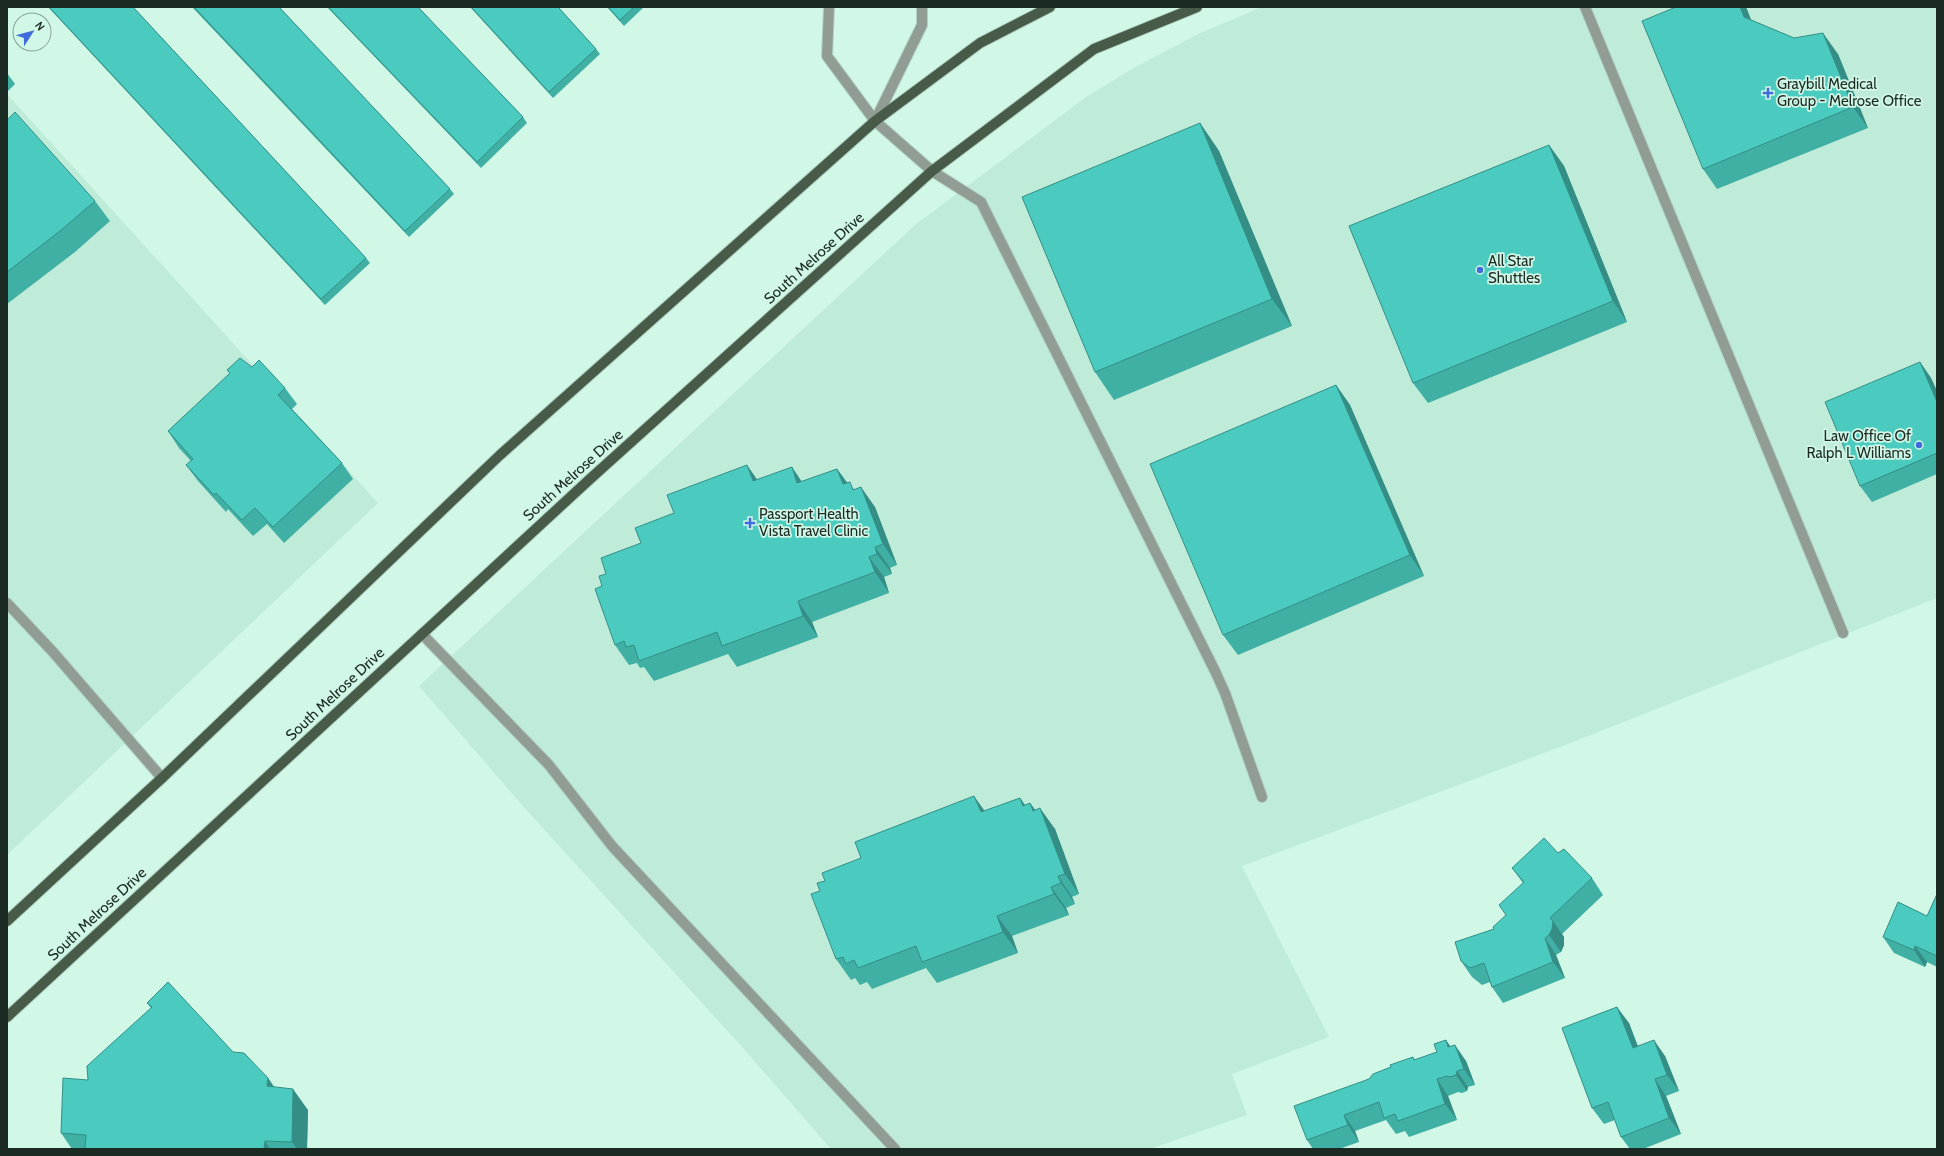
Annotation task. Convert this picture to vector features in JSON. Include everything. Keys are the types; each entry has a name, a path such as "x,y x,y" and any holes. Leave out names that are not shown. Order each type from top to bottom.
{"main road":[{"path":"7,921 162,778 500,455 875,121 980,43 1050,7"},
{"name":"South Melrose Drive","path":"7,1017 590,479 932,171 1094,49 1197,7"}],"street":[{"path":"829,7 827,56 875,121 932,171 981,202 1215,671 1225,693 1262,797"},
{"path":"875,121 922,25 922,7"},
{"path":"1585,7 1843,633"},
{"path":"7,602 54,652 162,778"},
{"path":"422,634 549,765 612,846 895,1149"}],"shaded area":[{"path":"1262,7 1937,7 1937,598 1568,744 1242,866 1329,1037 1232,1074 1247,1115 1150,1149 831,1149 743,1048 522,805 419,686 915,225 1086,97 1132,69 1198,34"},
{"path":"7,94 378,503 7,855"}],"building":[{"path":"49,7 133,7 366,258 321,299"},
{"path":"194,7 279,7 450,189 405,231"},
{"path":"328,7 418,7 523,117 477,162"},
{"path":"471,7 558,7 596,49 549,92"},
{"path":"608,7 634,7 620,20"},
{"name":"Graybill Medical Group - Melrose Office","path":"1676,7 1740,7 1744,17 1794,38 1823,33 1853,107 1703,169 1642,21"},
{"path":"15,112 95,201 60,231 7,272 7,120"},
{"path":"1200,123 1272,299 1095,372 1022,197"},
{"path":"1549,145 1613,301 1413,383 1349,226"},
{"path":"240,358 252,367 259,360 285,388 278,395 342,463 273,527 255,508 242,520 216,493 214,495 186,465 193,459 168,431 230,373 227,370"},
{"path":"1920,362 1937,402 1937,453 1860,486 1825,402"},
{"path":"1336,385 1410,555 1223,635 1150,464"},
{"path":"747,465 753,481 792,467 797,483 837,469 843,484 850,482 853,490 861,487 883,544 875,547 877,554 869,557 875,572 798,601 803,616 722,646 717,632 639,661 634,645 626,647 624,641 615,645 595,589 602,586 599,576 606,574 601,558 641,543 635,528 674,513 667,495"},
{"path":"974,796 981,812 1020,798 1023,806 1030,803 1033,811 1040,808 1065,874 1058,876 1061,883 1051,887 1054,894 997,916 1003,932 922,962 916,946 858,968 854,960 846,964 843,957 836,959 811,894 820,891 817,883 825,881 822,873 861,858 855,842"},
{"path":"1544,838 1558,853 1564,849 1592,878 1550,918 1553,921 1552,929 1549,935 1545,938 1553,962 1492,987 1484,963 1470,968 1461,961 1455,942 1494,929 1493,927 1506,915 1499,905 1524,882 1512,868"},
{"path":"1937,894 1937,956 1915,946 1914,950 1883,937 1898,902 1927,916"},
{"path":"168,982 233,1052 244,1053 268,1078 267,1086 293,1089 292,1142 265,1141 264,1149 85,1149 86,1135 61,1133 63,1078 88,1080 87,1066 152,1007 147,1003"},
{"path":"1617,1007 1633,1048 1654,1040 1667,1075 1655,1079 1669,1118 1621,1137 1608,1102 1592,1108 1562,1028"},
{"path":"1446,1040 1448,1047 1455,1045 1464,1069 1457,1071 1456,1075 1437,1079 1445,1104 1398,1121 1395,1114 1384,1118 1379,1102 1344,1115 1348,1125 1307,1140 1294,1106 1369,1079 1373,1074 1391,1067 1390,1065 1413,1057 1414,1060 1437,1052 1434,1044"}],"place":[{"name":"Graybill Medical Group - Melrose Office","path":"1768,93"},
{"name":"All Star Shuttles","path":"1480,270"},
{"name":"Law Office Of Ralph L Williams","path":"1919,445"},
{"name":"Passport Health Vista Travel Clinic","path":"750,523"}]}
